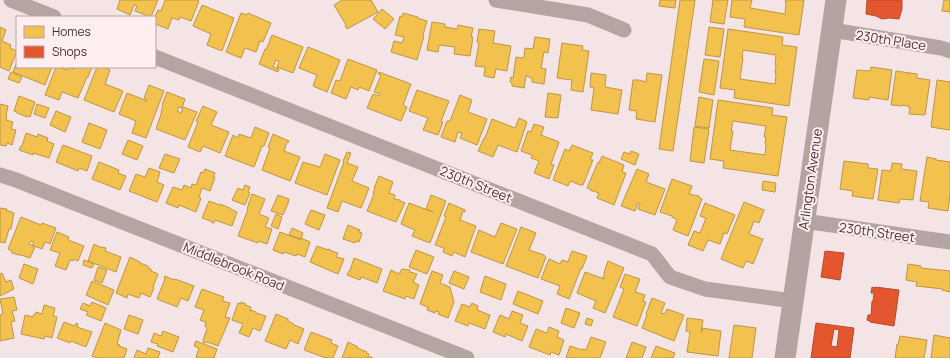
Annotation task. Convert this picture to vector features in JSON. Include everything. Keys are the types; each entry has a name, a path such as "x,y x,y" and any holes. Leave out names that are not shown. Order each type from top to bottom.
{"main road":[{"name":"Arlington Avenue","path":"785,358 836,0"}],"street":[{"path":"11,0 51,16"},
{"path":"496,0 588,15 624,30"},
{"name":"230th Place","path":"832,30 940,48 950,51"},
{"name":"230th Street","path":"156,57 652,254 670,278 705,289 793,301"},
{"name":"Middlebrook Road","path":"0,175 54,194 467,358"},
{"name":"230th Street","path":"804,221 950,242"}],"building: Homes":[{"path":"120,0 158,0 151,16 135,11 137,6 134,5 130,15 117,9"},
{"path":"165,0 199,1 191,21 180,17 179,20 172,18 168,29 156,24 155,16 158,10 161,11"},
{"path":"342,0 371,0 378,12 347,29 334,5"},
{"path":"660,0 676,0 675,8 659,6"},
{"path":"680,0 695,0 673,151 659,149"},
{"path":"713,0 728,0 724,24 710,22"},
{"path":"732,0 752,0 750,8 785,14 786,0 804,0 799,35 744,27 745,19 730,17"},
{"path":"944,0 950,0 950,12 942,11"},
{"path":"202,5 234,18 222,51 207,45 211,34 193,26"},
{"path":"382,9 394,19 385,29 373,19"},
{"path":"241,13 247,15 248,13 271,23 263,42 260,41 256,52 245,48 241,58 226,52"},
{"path":"403,13 427,21 417,60 391,52 394,41 402,43 404,37 395,35 400,16 402,17"},
{"path":"432,22 445,24 445,27 457,29 458,25 473,28 470,56 454,54 455,47 439,45 438,52 427,50"},
{"path":"0,27 6,30 2,41 11,45 10,48 16,51 16,54 9,71 0,67"},
{"path":"709,27 724,29 720,57 705,55"},
{"path":"479,29 495,31 493,43 511,46 507,71 496,69 494,78 484,76 485,67 475,66 479,43 477,42"},
{"path":"728,29 783,37 782,45 797,47 789,106 734,98 735,90 720,88","holes":["743,50 776,55 775,84 740,79"]},
{"path":"272,35 303,47 293,73 277,67 279,61 276,60 273,67 279,69 278,72 259,64"},
{"path":"535,37 550,39 548,53 544,52 541,68 546,69 544,84 532,82 532,78 526,76 524,88 512,86 512,83 510,82 511,77 513,78 516,57 524,57 525,48 533,49"},
{"path":"562,43 583,46 582,50 589,51 583,92 571,90 572,80 557,78"},
{"path":"308,47 340,60 327,92 313,86 317,75 299,68"},
{"path":"348,59 377,70 369,91 359,87 358,90 351,87 346,99 331,93 336,80 340,81"},
{"path":"704,59 719,61 714,95 699,92"},
{"path":"16,64 16,68 52,68 45,85 13,72"},
{"path":"871,67 892,70 888,100 869,97 869,100 853,98 857,70 870,71"},
{"path":"56,68 67,70 68,68 92,68 78,98 62,92 59,100 45,95"},
{"path":"97,68 105,68 110,70 105,84 123,91 114,112 84,100"},
{"path":"896,71 917,74 917,78 930,80 925,115 909,114 910,107 908,106 891,105"},
{"path":"11,72 22,77 19,83 8,79"},
{"path":"379,72 411,84 403,105 407,107 401,121 367,108 373,94 379,96 380,94 374,92 381,75 378,74"},
{"path":"591,73 606,75 605,87 622,90 618,114 591,110 594,88 590,87"},
{"path":"647,73 662,75 655,122 636,119 637,111 629,110 633,80 646,82"},
{"path":"937,80 950,82 949,130 931,127"},
{"path":"149,85 164,91 146,138 132,133 136,121 119,114 127,93 147,101 144,98"},
{"path":"417,90 449,101 441,121 443,122 438,135 423,130 428,118 409,111"},
{"path":"167,92 185,99 182,108 179,107 177,111 181,113 183,107 197,112 185,140 156,129"},
{"path":"548,93 561,95 558,118 545,117"},
{"path":"460,95 472,100 468,112 487,119 477,145 460,138 462,133 458,132 455,142 441,137 447,121 450,121"},
{"path":"19,96 35,102 30,117 14,111"},
{"path":"699,97 713,100 709,128 695,126"},
{"path":"718,100 773,108 772,115 787,117 778,176 723,168 724,161 710,159","holes":["733,121 766,126 764,137 766,137 765,155 730,150"]},
{"path":"0,104 8,106 6,120 13,122 11,129 16,130 12,145 7,143 6,146 0,145"},
{"path":"37,104 49,108 45,118 34,114"},
{"path":"203,106 217,112 211,125 229,132 220,153 203,146 200,152 188,147 198,122 196,121"},
{"path":"56,111 71,117 65,132 50,125"},
{"path":"519,118 527,122 517,152 498,145 493,157 478,151 485,138 492,119 515,128"},
{"path":"89,123 107,130 100,149 82,142"},
{"path":"534,124 544,127 541,135 559,142 551,164 554,165 549,179 534,173 539,161 531,158 532,155 521,151 528,131 531,132"},
{"path":"255,127 269,133 254,167 225,156 233,135 238,138 239,134 251,138"},
{"path":"694,127 709,129 704,163 690,161"},
{"path":"26,133 37,137 38,134 48,138 47,141 54,144 49,158 33,153 33,155 19,150 22,146"},
{"path":"273,134 289,141 287,142 284,151 300,157 290,181 262,170 270,148 268,147"},
{"path":"128,140 143,146 137,160 122,154"},
{"path":"63,145 92,156 87,171 79,168 78,171 56,162"},
{"path":"572,145 593,153 590,160 593,160 583,185 570,181 568,186 553,180 565,149 569,151"},
{"path":"631,151 639,154 635,165 621,159 624,152 630,154"},
{"path":"347,152 351,153 347,163 358,167 352,181 369,188 361,208 342,201 338,212 327,208"},
{"path":"165,154 180,159 174,173 159,168"},
{"path":"325,154 340,160 327,195 295,183 303,162 320,167"},
{"path":"602,156 624,165 622,172 626,173 614,205 597,198 599,193 587,188"},
{"path":"927,157 950,162 950,195 948,211 928,208 929,202 920,201"},
{"path":"844,161 868,164 868,168 878,169 873,199 852,196 853,191 840,189"},
{"path":"99,162 119,170 118,173 126,176 120,190 92,179"},
{"path":"892,163 902,164 901,169 917,171 913,200 900,199 899,203 878,200 882,170 891,171"},
{"path":"149,168 160,172 157,182 164,185 157,202 129,191 136,174 145,177"},
{"path":"205,169 215,173 213,177 215,177 210,191 202,188 199,197 201,198 196,212 179,205 178,208 166,203 173,187 182,190 184,185 191,188 192,184 196,185 201,172 203,173"},
{"path":"637,169 649,174 646,182 665,189 655,215 638,209 640,204 638,203 635,211 621,206"},
{"path":"379,176 393,182 389,193 395,195 394,199 405,203 396,222 367,211"},
{"path":"672,179 692,186 689,194 699,196 702,199 688,236 673,230 677,220 672,216 660,212"},
{"path":"763,181 776,183 775,192 762,190"},
{"path":"245,185 250,187 248,192 250,193 245,205 232,200 238,188 243,190"},
{"path":"252,194 265,199 259,214 269,218 265,227 272,229 267,244 259,241 258,243 238,236"},
{"path":"278,195 289,199 283,215 271,211"},
{"path":"431,195 446,201 430,243 412,236 415,230 401,224 409,203 433,212 426,209"},
{"path":"209,201 220,204 237,212 232,226 215,220 214,223 202,218"},
{"path":"744,202 764,210 759,223 754,221 749,234 763,239 753,264 746,261 743,268 721,259"},
{"path":"449,203 465,210 465,212 463,211 460,220 476,226 465,257 454,252 452,256 443,252 444,248 435,245 446,217 444,216"},
{"path":"705,203 735,215 727,234 724,233 720,244 708,240 703,251 688,245 694,231 700,233 706,218 700,216"},
{"path":"0,208 7,209 6,210 14,213 11,229 9,229 5,243 0,242"},
{"path":"311,210 325,215 319,230 305,224"},
{"path":"276,214 282,217 278,229 271,226"},
{"path":"21,217 41,225 42,223 56,228 50,244 45,242 42,249 32,245 34,242 31,241 29,244 35,247 30,258 12,253 12,251 8,249"},
{"path":"501,223 517,229 503,264 471,252 479,230 495,237"},
{"path":"348,225 360,230 359,232 362,233 359,242 356,241 355,243 343,239"},
{"path":"521,227 536,233 529,250 546,257 538,278 506,266"},
{"path":"292,228 303,233 301,239 289,235"},
{"path":"57,232 69,237 68,240 84,246 78,261 74,259 73,261 70,260 66,270 55,266 60,253 50,250"},
{"path":"280,232 310,242 305,257 284,252 283,254 273,250"},
{"path":"94,244 102,248 106,248 105,251 121,257 116,272 88,261"},
{"path":"317,246 338,253 336,257 344,259 338,274 310,262"},
{"path":"416,250 434,257 427,274 409,267"},
{"path":"572,251 587,256 569,299 557,294 560,286 541,279 549,259 560,264 562,260 568,262"},
{"path":"130,257 148,266 151,271 158,274 150,297 141,293 139,298 128,294 127,298 116,293"},
{"path":"354,258 382,269 377,283 361,277 360,280 347,275 350,271"},
{"path":"84,260 94,264 92,268 83,265"},
{"path":"608,261 624,268 605,313 593,308 596,301 577,293 585,272 604,279 604,273"},
{"path":"24,264 38,269 33,284 19,278"},
{"path":"908,264 921,266 921,268 950,271 950,292 942,290 943,289 916,286 917,282 906,280"},
{"path":"98,267 107,270 102,283 94,280"},
{"path":"402,269 410,270 410,272 417,274 413,282 419,285 414,299 406,296 405,299 383,291 391,270 399,274"},
{"path":"432,271 443,275 440,283 450,287 454,302 448,318 438,314 439,312 436,311 435,313 427,310 428,307 420,304"},
{"path":"454,271 469,277 464,289 449,283"},
{"path":"2,273 6,282 11,280 14,289 0,296 0,274"},
{"path":"625,274 640,279 635,292 645,295 643,301 646,302 637,326 613,317 624,289 620,287"},
{"path":"165,276 194,286 188,301 181,298 177,307 157,299"},
{"path":"485,276 506,284 501,300 480,292"},
{"path":"92,281 114,290 108,305 86,295"},
{"path":"202,289 224,297 222,301 230,303 225,317 230,318 218,346 203,342 207,329 205,326 206,322 200,320 204,310 195,307"},
{"path":"518,291 543,301 538,314 513,304"},
{"path":"14,297 17,310 12,311 15,321 11,322 14,338 0,341 0,315 3,314 0,299"},
{"path":"652,298 665,303 661,313 665,314 667,309 684,315 674,341 642,328"},
{"path":"92,302 106,308 101,321 86,315 88,312 80,309 83,303 90,306"},
{"path":"241,302 251,307 250,311 251,310 266,316 260,331 253,328 249,337 239,333 243,324 232,320 238,303 241,304"},
{"path":"472,303 478,306 477,310 490,315 485,329 469,323 468,326 455,321 462,304 470,307"},
{"path":"44,305 55,308 53,316 57,317 52,338 45,336 44,339 21,334 25,315 33,317 36,312 42,314"},
{"path":"566,308 580,313 574,328 561,323"},
{"path":"512,311 523,315 520,323 528,326 522,341 506,334 505,337 493,332 500,315 509,319"},
{"path":"276,314 288,319 288,321 294,325 304,329 298,344 290,340 286,349 265,341"},
{"path":"129,315 143,320 138,334 124,329"},
{"path":"587,318 593,320 591,326 585,324"},
{"path":"687,318 703,320 701,332 702,328 721,331 718,356 687,352 690,332 686,331"},
{"path":"64,322 75,326 76,323 78,324 77,327 92,332 86,347 71,341 70,343 57,338"},
{"path":"105,323 121,330 117,344 127,349 124,358 97,358 92,356"},
{"path":"734,325 756,328 752,358 729,358"},
{"path":"549,327 559,331 557,337 564,340 559,355 551,352 550,355 529,347 536,329 547,333"},
{"path":"163,331 179,337 173,352 151,342 154,333 161,336"},
{"path":"311,332 332,340 331,343 338,346 333,358 326,358 304,350"},
{"path":"934,335 950,338 950,358 931,358"},
{"path":"900,336 927,340 924,358 895,358"},
{"path":"591,337 606,342 600,358 566,358 570,346 586,350"},
{"path":"196,341 217,349 214,358 196,357 199,348 194,346"},
{"path":"348,342 367,352 366,353 369,354 368,356 373,358 342,358"},
{"path":"632,342 646,347 642,358 626,358"},
{"path":"656,346 675,353 673,358 651,358"},
{"path":"148,348 160,352 158,358 134,358 137,350 146,354"}],"building: Shops":[{"path":"867,0 902,0 902,9 899,19 882,19 866,14"},
{"path":"825,251 844,253 840,280 821,277"},
{"path":"872,287 899,290 894,326 870,322 867,320 868,315 871,315 874,293 871,293"},
{"path":"816,323 854,328 850,358 811,358","holes":["834,329 839,330 837,347 831,346"]}]}
